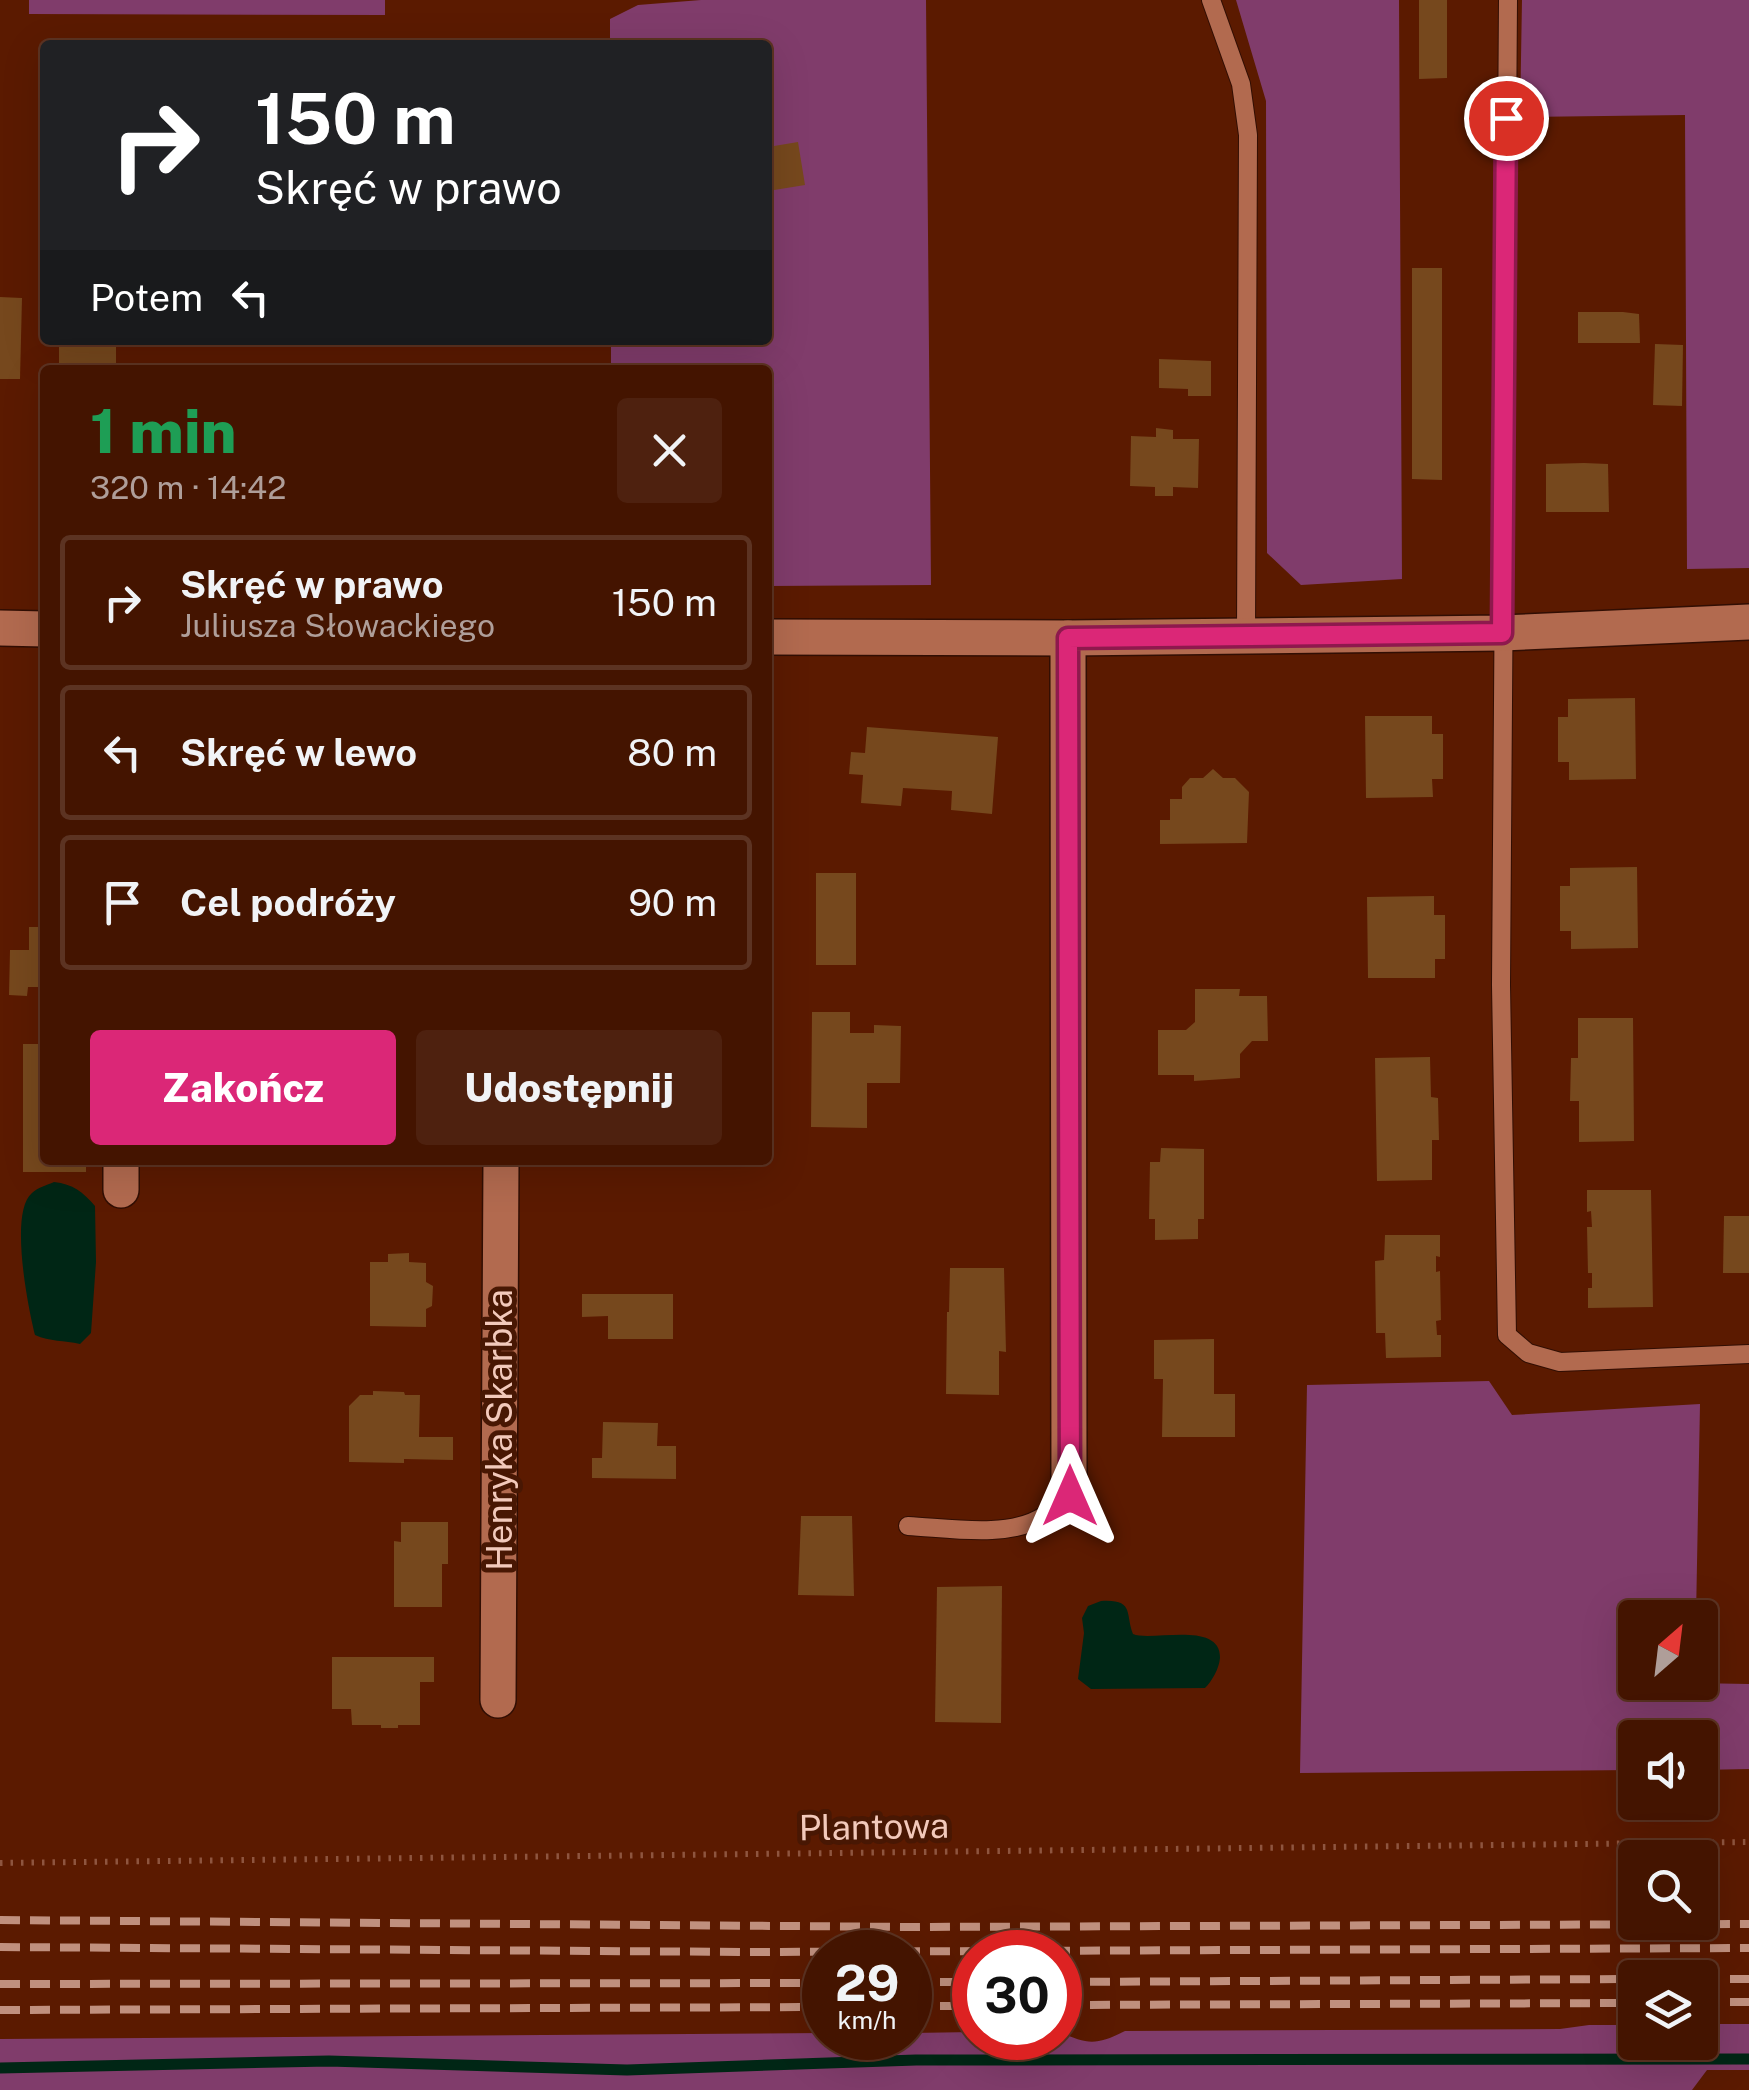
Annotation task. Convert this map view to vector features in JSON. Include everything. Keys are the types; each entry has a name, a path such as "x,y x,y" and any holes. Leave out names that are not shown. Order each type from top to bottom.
{"street":[{"path":"772,637 1502,633 1749,622"},
{"path":"0,628 40,629"},
{"path":"1068,638 1070,1496"},
{"name":"Henryka Skarbka","path":"498,1700 501,1165"}],"lane":[{"path":"1211,0 1241,84 1248,135 1246,636"},
{"path":"1508,0 1500,985 1506,1336 1528,1353 1560,1362 1749,1354"},
{"path":"908,1526 986,1531 1023,1525 1043,1518 1070,1496"}],"path":[{"name":"Plantowa","path":"0,1863 1749,1842"}],"shaded area":[{"path":"29,0 385,0 385,15 29,14"},
{"path":"701,0 926,0 931,585 772,586 772,365 611,365 611,345 772,345 772,40 610,40 610,19 638,5"},
{"path":"1236,0 1399,0 1402,579 1301,585 1267,553 1266,101"},
{"path":"1522,0 1749,0 1749,568 1687,569 1685,115 1520,117"},
{"path":"54,1182 77,1190 95,1206 91,1333 80,1344 35,1335 25,1283 21,1239 25,1203 34,1191"},
{"path":"1489,1381 1512,1415 1700,1404 1696,1600 1618,1600 1618,1700 1718,1700 1718,1683 1749,1684 1749,1769 1718,1770 1718,1720 1618,1720 1618,1770 1300,1773 1307,1385"},
{"path":"1101,1601 1124,1605 1133,1634 1209,1639 1217,1646 1220,1658 1210,1682 1205,1688 1091,1689 1078,1679 1082,1618 1088,1606"},
{"path":"1718,2024 1749,2024 1749,2070 1707,2070 1692,2090 0,2090 0,2039 802,2033 802,2060 932,2060 932,2033 952,2032 952,2060 1082,2060 1082,2040 1107,2039 1125,2031 1560,2029 1618,2025 1618,2060 1718,2060"}],"building":[{"path":"1419,0 1447,0 1447,78 1419,79"},
{"path":"798,142 805,185 772,190 772,146"},
{"path":"1412,268 1442,268 1442,480 1412,479"},
{"path":"0,297 22,298 20,379 0,379"},
{"path":"1578,312 1639,314 1640,343 1578,343"},
{"path":"1655,344 1683,345 1682,406 1653,405"},
{"path":"59,345 116,345 116,365 59,365"},
{"path":"1159,359 1211,361 1211,396 1188,396 1188,389 1159,388"},
{"path":"1156,428 1173,430 1173,439 1199,439 1198,488 1173,487 1173,496 1155,496 1155,487 1130,486 1131,436 1156,437"},
{"path":"1546,464 1608,464 1609,512 1546,512"},
{"path":"1635,698 1636,779 1569,780 1569,762 1558,762 1558,717 1568,717 1568,699"},
{"path":"1365,716 1432,716 1432,734 1443,734 1443,779 1432,779 1433,797 1366,798"},
{"path":"867,727 998,737 992,814 951,810 952,791 903,788 901,806 861,803 863,775 849,774 851,752 865,753"},
{"path":"1213,769 1223,778 1235,778 1249,792 1247,843 1160,844 1160,820 1170,820 1170,799 1182,799 1182,787 1190,778 1203,778"},
{"path":"1637,867 1638,948 1571,949 1571,931 1560,931 1560,886 1570,886 1570,868"},
{"path":"816,873 856,873 856,965 816,965"},
{"path":"1434,896 1434,915 1445,915 1445,959 1435,959 1435,978 1368,978 1367,897"},
{"path":"29,927 40,927 40,987 28,987 27,996 9,995 10,950 29,950"},
{"path":"1195,989 1240,989 1239,996 1267,996 1268,1041 1252,1041 1240,1054 1240,1078 1194,1081 1194,1075 1158,1075 1158,1030 1186,1030 1195,1022"},
{"path":"812,1012 850,1012 850,1033 874,1033 874,1025 901,1026 900,1083 867,1083 867,1128 811,1127"},
{"path":"1578,1018 1633,1018 1634,1141 1579,1142 1579,1101 1570,1101 1571,1058 1578,1058"},
{"path":"23,1044 40,1044 40,1165 86,1165 86,1172 23,1172"},
{"path":"1430,1057 1431,1097 1438,1098 1439,1140 1432,1140 1432,1180 1377,1181 1375,1058"},
{"path":"1161,1148 1204,1149 1204,1219 1198,1219 1198,1239 1155,1240 1155,1219 1149,1219 1150,1162 1160,1162"},
{"path":"1587,1190 1651,1190 1653,1307 1588,1308 1592,1273 1588,1273 1587,1227 1592,1227"},
{"path":"1724,1216 1749,1216 1749,1273 1723,1273"},
{"path":"1385,1235 1440,1235 1436,1272 1440,1271 1441,1320 1436,1321 1437,1335 1441,1335 1441,1357 1386,1358 1385,1333 1376,1333 1375,1261 1384,1260"},
{"path":"409,1253 409,1262 426,1263 426,1282 433,1286 432,1306 426,1309 426,1327 370,1326 370,1262 388,1262 388,1254"},
{"path":"950,1268 1004,1268 1006,1352 999,1351 999,1395 946,1394"},
{"path":"582,1294 673,1294 673,1339 608,1339 608,1316 582,1317"},
{"path":"1214,1339 1214,1394 1235,1394 1235,1437 1162,1437 1163,1379 1154,1379 1154,1340"},
{"path":"373,1391 420,1395 419,1437 453,1437 453,1460 349,1462 349,1406 360,1395 373,1395"},
{"path":"603,1422 658,1423 657,1446 676,1446 676,1479 592,1478 592,1458 602,1458"},
{"path":"801,1516 852,1516 854,1596 798,1595"},
{"path":"401,1522 448,1522 448,1564 442,1564 442,1607 394,1607 394,1541 401,1542"},
{"path":"1002,1586 1001,1723 935,1722 937,1587"},
{"path":"332,1657 434,1657 434,1682 420,1682 420,1725 352,1725 351,1709 332,1709"}],"waterway":[{"path":"0,2068 329,2061 627,2070 916,2060 1749,2059"}],"railway":[{"path":"0,1920 915,1927 1749,1924"},
{"path":"0,1947 749,1952 1749,1948"},
{"path":"1082,1982 1618,1979"},
{"path":"1718,1979 1749,1979"},
{"path":"932,1982 952,1982"},
{"path":"0,1984 802,1983"},
{"path":"1718,2002 1749,2002"},
{"path":"1082,2005 1618,2003"},
{"path":"932,2006 952,2006"},
{"path":"0,2010 802,2007"}],"route":[{"path":"1070,1496 1068,638 1502,633 1506,118"}]}
